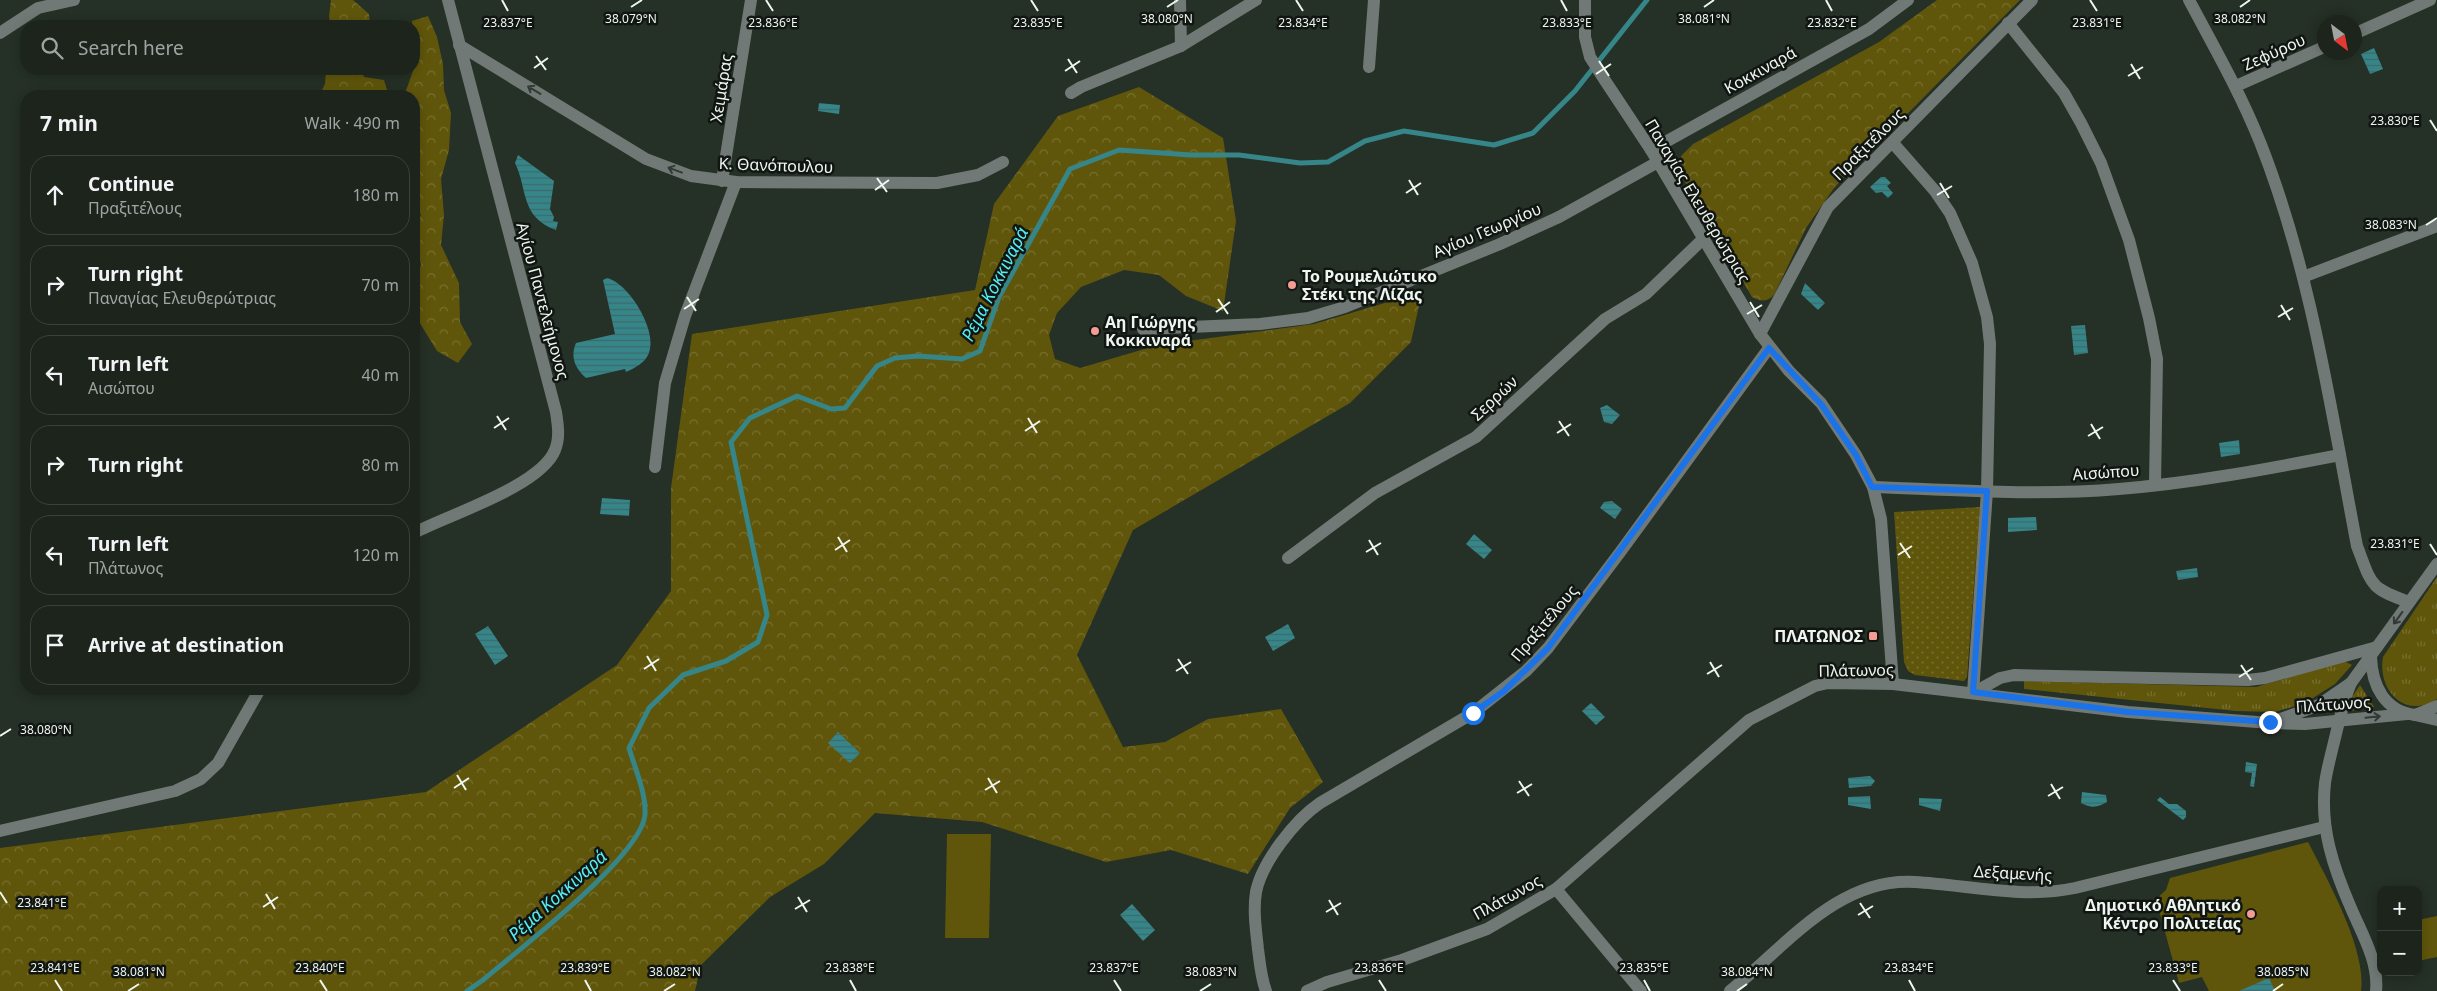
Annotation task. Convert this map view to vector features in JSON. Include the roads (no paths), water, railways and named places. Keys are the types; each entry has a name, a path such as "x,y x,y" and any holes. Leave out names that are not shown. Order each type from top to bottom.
{"street":[{"path":"0,33 38,8 74,0"},
{"name":"Αγίου Παντελεήμονος","path":"420,529 506,491 533,476 555,452 558,442 556,412 458,45 448,0"},
{"name":"Χειμάρας","path":"722,181 751,0"},
{"path":"1180,0 1181,46"},
{"path":"1071,93 1081,86 1181,46 1256,0"},
{"path":"1369,67 1374,0"},
{"name":"Παναγίας Ελευθερώτριας","path":"1585,0 1586,36 1590,57 1651,150 1769,348 1826,410 1856,455 1872,487 1880,519 1893,684"},
{"name":"Κοκκιναρά","path":"1651,150 1869,29 1908,0"},
{"name":"Πραξιτέλους","path":"1760,334 1828,207 2032,0"},
{"path":"2189,0 2236,86 2260,143 2290,229 2304,277 2357,546 2372,582 2381,592 2409,602"},
{"path":"2362,30 2430,0"},
{"path":"2008,23 2064,93 2101,163 2128,240 2149,318 2157,358 2155,485"},
{"name":"Κ. Θανόπουλου","path":"458,45 646,159 691,176 736,182 937,183 978,175 1003,162"},
{"name":"Ζεφύρου","path":"2236,86 2317,50"},
{"path":"1893,143 1935,191 1950,213 1981,288 1988,317 1990,344 1987,491 1973,692"},
{"name":"Αγίου Γεωργίου","path":"1143,328 1260,324 1308,318 1345,307 1500,244 1559,217 1658,162"},
{"path":"655,467 665,383 685,316 736,182"},
{"path":"2304,277 2437,226"},
{"name":"Σερρών","path":"1288,558 1375,493 1476,437 1605,319 1646,294 1704,238"},
{"name":"Πραξιτέλους","path":"1266,991 1262,981 1255,923 1256,890 1275,852 1292,829 1306,812 1320,802 1473,713 1526,671 1548,648 1622,551 1769,348"},
{"name":"Αισώπου","path":"1872,487 2082,492 2239,474 2340,455"},
{"path":"2376,991 2377,979 2373,960 2336,873 2324,827 2325,782 2343,702 2352,684 2437,564"},
{"path":"1973,692 2000,678 2014,675 2248,680 2265,678 2374,652"},
{"path":"2374,652 2371,673 2383,698 2392,707 2437,720"},
{"name":"Πλάτωνος","path":"1307,991 1327,982 1402,960 1487,928 1556,889 1749,720 1815,686 1828,683 1893,684 1973,692 2128,712 2305,724 2411,714"},
{"path":"2270,722 2319,705 2352,684"},
{"path":"0,831 136,801 189,786 218,763 257,695"},
{"path":"2411,714 2437,706"},
{"name":"Δεξαμενής","path":"1730,991 1818,914 1835,903 1879,886 1914,882 2043,893 2075,888 2324,827"},
{"path":"1556,889 1641,991"}],"water":[{"path":"2374,48 2383,69 2370,74 2362,54"},
{"path":"819,103 840,105 839,114 818,111"},
{"path":"518,155 554,181 550,209 554,217 553,221 558,222 556,230 536,218 531,210 515,163"},
{"path":"1881,177 1885,177 1891,183 1887,186 1893,193 1888,198 1882,192 1876,193 1870,187"},
{"path":"607,278 624,289 640,309 651,344 647,357 636,367 626,372 625,369 586,378 575,362 573,353 576,343 615,334 603,280"},
{"path":"1805,283 1825,303 1818,310 1801,294"},
{"path":"2085,325 2088,353 2074,355 2071,326"},
{"path":"1607,405 1620,415 1612,424 1604,422 1600,408"},
{"path":"2239,440 2240,454 2221,457 2219,443"},
{"path":"602,498 630,500 629,516 600,514"},
{"path":"1612,501 1622,509 1615,519 1600,508 1604,502"},
{"path":"2036,517 2037,530 2008,532 2008,518"},
{"path":"1474,534 1492,550 1484,559 1466,544"},
{"path":"2197,568 2198,577 2178,580 2176,571"},
{"path":"1288,624 1295,638 1273,651 1265,637"},
{"path":"488,626 508,656 495,665 475,634"},
{"path":"1591,703 1605,717 1596,725 1582,711"},
{"path":"838,732 860,753 850,763 828,743"},
{"path":"2246,762 2257,764 2254,787 2250,786 2252,773 2245,772"},
{"path":"1870,776 1875,781 1871,786 1849,788 1848,778"},
{"path":"2082,792 2106,795 2107,802 2097,806 2085,805 2081,803"},
{"path":"1870,796 1871,809 1848,805 1848,797"},
{"path":"2160,797 2169,804 2177,804 2186,811 2186,817 2183,820 2157,800"},
{"path":"1919,798 1942,799 1940,811 1919,805"},
{"path":"1132,904 1155,930 1143,941 1120,915"},
{"path":"2269,978 2275,991 2239,991"}],"waterway":[{"name":"Ρέμα Κοκκιναρά","path":"467,991 549,926 602,877 624,853 639,832 645,814 645,806 640,781 629,748 649,708 683,675 726,661 758,642 767,615 731,442 750,418 797,396 831,409 845,408 877,366 895,358 918,356 962,359 980,351 999,297 1070,169 1119,150 1191,155 1239,155 1300,163 1328,162 1365,141 1404,131 1494,145 1533,133 1575,91 1647,0"}],"place":[{"name":"Το Ρουμελιώτικο Στέκι της Λίζας","path":"1292,285"},
{"name":"Αη Γιώργης Κοκκιναρά","path":"1095,331"},
{"name":"ΠΛΑΤΩΝΟΣ","path":"1873,636"},
{"name":"Δημοτικό Αθλητικό Κέντρο Πολιτείας","path":"2251,914"}]}
